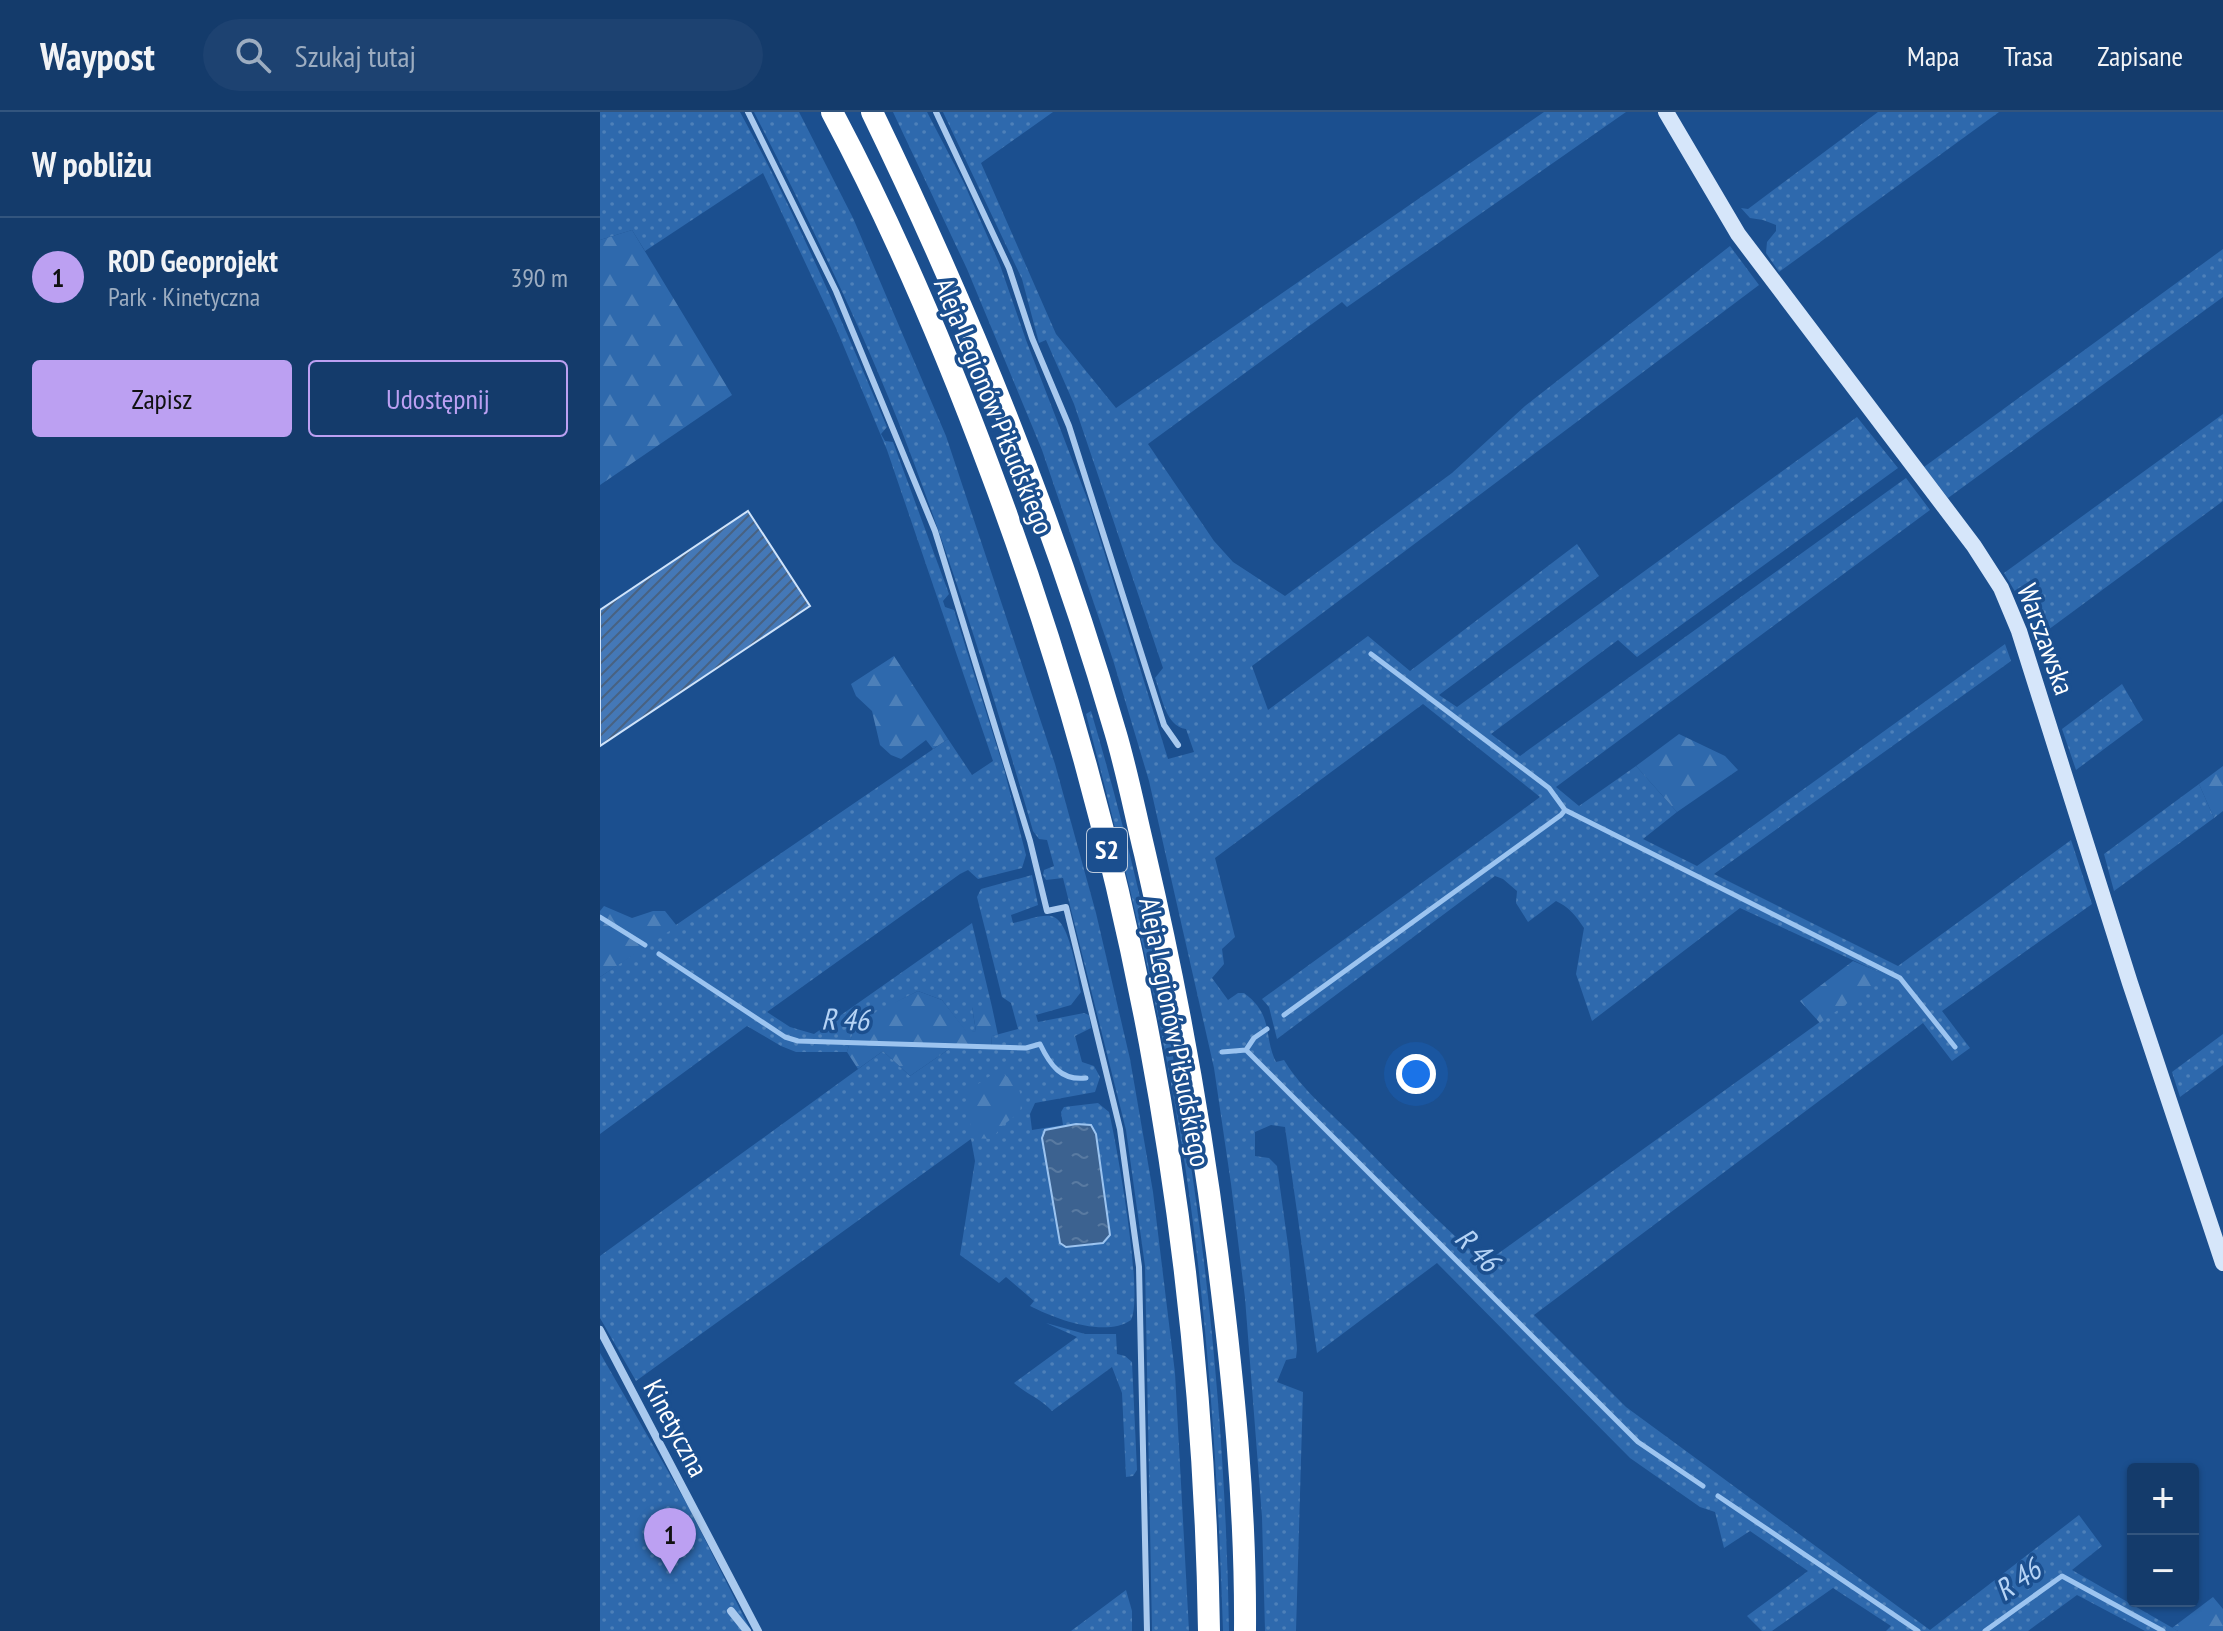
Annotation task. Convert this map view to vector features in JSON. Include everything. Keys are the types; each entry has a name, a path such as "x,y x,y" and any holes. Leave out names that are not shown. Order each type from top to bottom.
{"highway":[{"name":"Aleja Legionów Piłsudskiego","path":"832,112 932,323 973,423 1044,623 1081,743 1130,946 1151,1048 1179,1216 1200,1426 1209,1631"},
{"name":"Aleja Legionów Piłsudskiego","path":"872,112 926,224 1017,440 1055,543 1120,748 1171,965 1203,1139 1227,1330 1242,1524 1245,1631"}],"street":[{"name":"Warszawska","path":"1666,112 1738,234 1974,546 2001,588 2026,650 2130,983 2223,1263"},
{"name":"Kinetyczna","path":"600,1330 758,1631"},
{"path":"731,1611 747,1631"}],"lane":[{"path":"748,112 836,291 935,531 1030,841 1047,911 1066,907 1120,1129 1139,1267 1147,1631"},
{"path":"936,112 1009,268 1032,338 1069,426 1164,725 1178,745"}],"green space":[{"path":"600,112 740,112 799,229 853,347 887,427 881,434 885,441 893,442 949,594 943,601 945,607 954,610 1004,769 1026,855 1022,868 978,879 968,870 960,874 767,1012 790,1027 814,1034 972,923 992,1007 972,1007 976,1031 967,1033 942,1000 918,991 877,1012 853,1032 847,1052 796,1052 747,1026 600,1134 600,977 948,739 972,775 993,761 887,450 836,328 763,173 645,251 632,230 600,240"},
{"path":"754,112 799,112 853,218 946,436 1055,764 1096,913 1130,1059 1153,1192 1175,1373 1189,1631 1152,1631 1145,1266 1126,1130 1063,878 1046,880 1043,875 1044,870 1054,866 1047,840 1039,839 1033,831 970,624 882,381 811,226"},
{"path":"893,112 927,112 964,183 1000,265 1090,506 1168,759 1194,752 1186,729 1173,722 1162,701 1155,678 1163,668 1074,404 1046,340 1039,343 1022,279 943,112 1053,112 981,163 1056,334 1116,408 1544,112 1626,112 1347,307 1342,302 1148,444 1214,541 1233,562 1285,596 1452,473 1525,406 1730,246 1759,285 1252,666 1268,710 1368,636 1410,671 1577,544 1599,576 1439,695 1457,707 1857,417 1898,468 1637,657 1618,640 1491,734 1520,756 1906,478 1930,510 1556,787 1579,806 1636,766 1677,812 1643,839 1697,866 2005,644 2011,661 1714,874 1898,966 2071,840 2092,904 1942,1011 1970,1048 1952,1061 1923,1023 1534,1315 1626,1407 1930,1630 2079,1515 2102,1546 2072,1570 2127,1602 2127,1607 2136,1607 2178,1631 2145,1631 2077,1595 2028,1631 1886,1631 1891,1626 1833,1588 1772,1631 1762,1631 1747,1616 1808,1571 1750,1531 1724,1548 1715,1512 1700,1507 1630,1458 1437,1263 1317,1353 1285,1127 1271,1125 1255,1132 1255,1156 1269,1158 1277,1166 1289,1252 1297,1349 1296,1358 1286,1360 1277,1382 1303,1392 1296,1631 1265,1631 1262,1517 1245,1298 1214,1068 1149,781 1113,660 1042,450 967,269","holes":["1423,704 1540,797 1262,999 1269,1007 1277,1039 1495,876 1517,891 1516,903 1528,922 1556,901 1572,912 1584,928 1576,974 1592,1021 1740,908 1885,975 1485,1263 1317,1100 1284,1060 1276,1062 1264,1017 1253,1001 1244,993 1238,993 1228,1000 1212,978 1224,964 1222,949 1235,937 1215,858"]},
{"path":"1878,112 1999,112 1779,272 1766,253 1767,242 1776,231 1776,225 1750,218 1741,208 1748,209"},
{"path":"632,230 732,395 600,485 600,240"},
{"path":"2223,249 2223,297 1948,498 1924,467"},
{"path":"2223,414 2223,501 2033,641 2020,600 2004,573"},
{"path":"894,656 948,739 933,749 926,740 901,759 880,745 872,711 856,696 851,684"},
{"path":"2122,684 2143,720 2076,770 2062,729"},
{"path":"1091,711 1149,937 1191,1166 1218,1398 1229,1631 1223,1631 1211,1397 1185,1165 1141,938 1086,714"},
{"path":"1679,734 1725,756 1738,770 1677,812 1636,766"},
{"path":"2223,766 2223,811 2214,818 2199,784"},
{"path":"2199,784 2214,818 2114,891 2104,854"},
{"path":"1032,875 1038,905 1011,915 1013,923 1042,916 1058,919 1072,949 1081,992 1071,1005 1036,1015 1038,1022 1084,1013 1089,1015 1091,1028 1075,1036 1082,1062 1094,1066 1100,1077 1095,1092 1035,1103 1030,1114 1032,1130 1063,1125 1061,1112 1064,1107 1098,1103 1109,1112 1132,1252 1134,1305 1131,1320 1120,1325 1094,1327 1053,1316 1030,1306 1034,1301 1006,1277 999,1283 960,1255 975,1161 971,1139 636,1381 600,1318 600,1256 883,1051 910,1076 955,1045 991,1049 992,1036 1018,1029 1011,1003 1002,997 977,897 981,889"},
{"path":"604,906 632,918 653,911 665,911 677,926 600,977 600,911"},
{"path":"1853,961 1886,975 1820,1023 1800,1001"},
{"path":"918,991 942,1000 967,1032 976,1031 972,1007 992,1007 998,1035 992,1036 991,1049 955,1045 910,1076 883,1051 858,1069 847,1052 853,1032 877,1011"},
{"path":"2223,1034 2223,1065 2180,1097 2172,1072"},
{"path":"999,1070 1018,1087 1020,1112 1002,1126 992,1139 972,1138 966,1092"},
{"path":"1046,1323 1085,1334 1116,1334 1117,1354 1132,1362 1137,1470 1133,1476 1126,1477 1122,1393 1112,1367 1052,1411 1014,1383 1077,1337"},
{"path":"600,1353 688,1506 751,1631 600,1631"},
{"path":"1126,1590 1132,1611 1132,1631 1071,1631"},
{"path":"2213,1597 2223,1609 2223,1631 2178,1631 2172,1628"}],"water":[{"path":"1076,1124 1091,1125 1096,1134 1110,1235 1103,1243 1066,1247 1060,1243 1042,1138 1045,1130"}],"building":[{"path":"748,511 810,606 600,746 600,610"}],"waterway":[{"path":"1371,654 1549,788 1565,810"},
{"path":"1284,1015 1565,810 1900,978 1955,1047"},
{"name":"R 46","path":"600,917 645,945"},
{"name":"R 46","path":"659,954 785,1037 798,1041 1026,1048 1040,1044 1057,1070 1070,1077 1086,1078"},
{"path":"1246,1050 1254,1038 1267,1029"},
{"name":"R 46","path":"1246,1050 1638,1442 1703,1486"},
{"name":"R 46","path":"1222,1052 1246,1050"},
{"name":"R 46","path":"1718,1496 1918,1631"},
{"name":"R 46","path":"1985,1631 2062,1576 2163,1631"}],"place":[{"name":"ROD Geoprojekt","path":"670,1574"}]}
